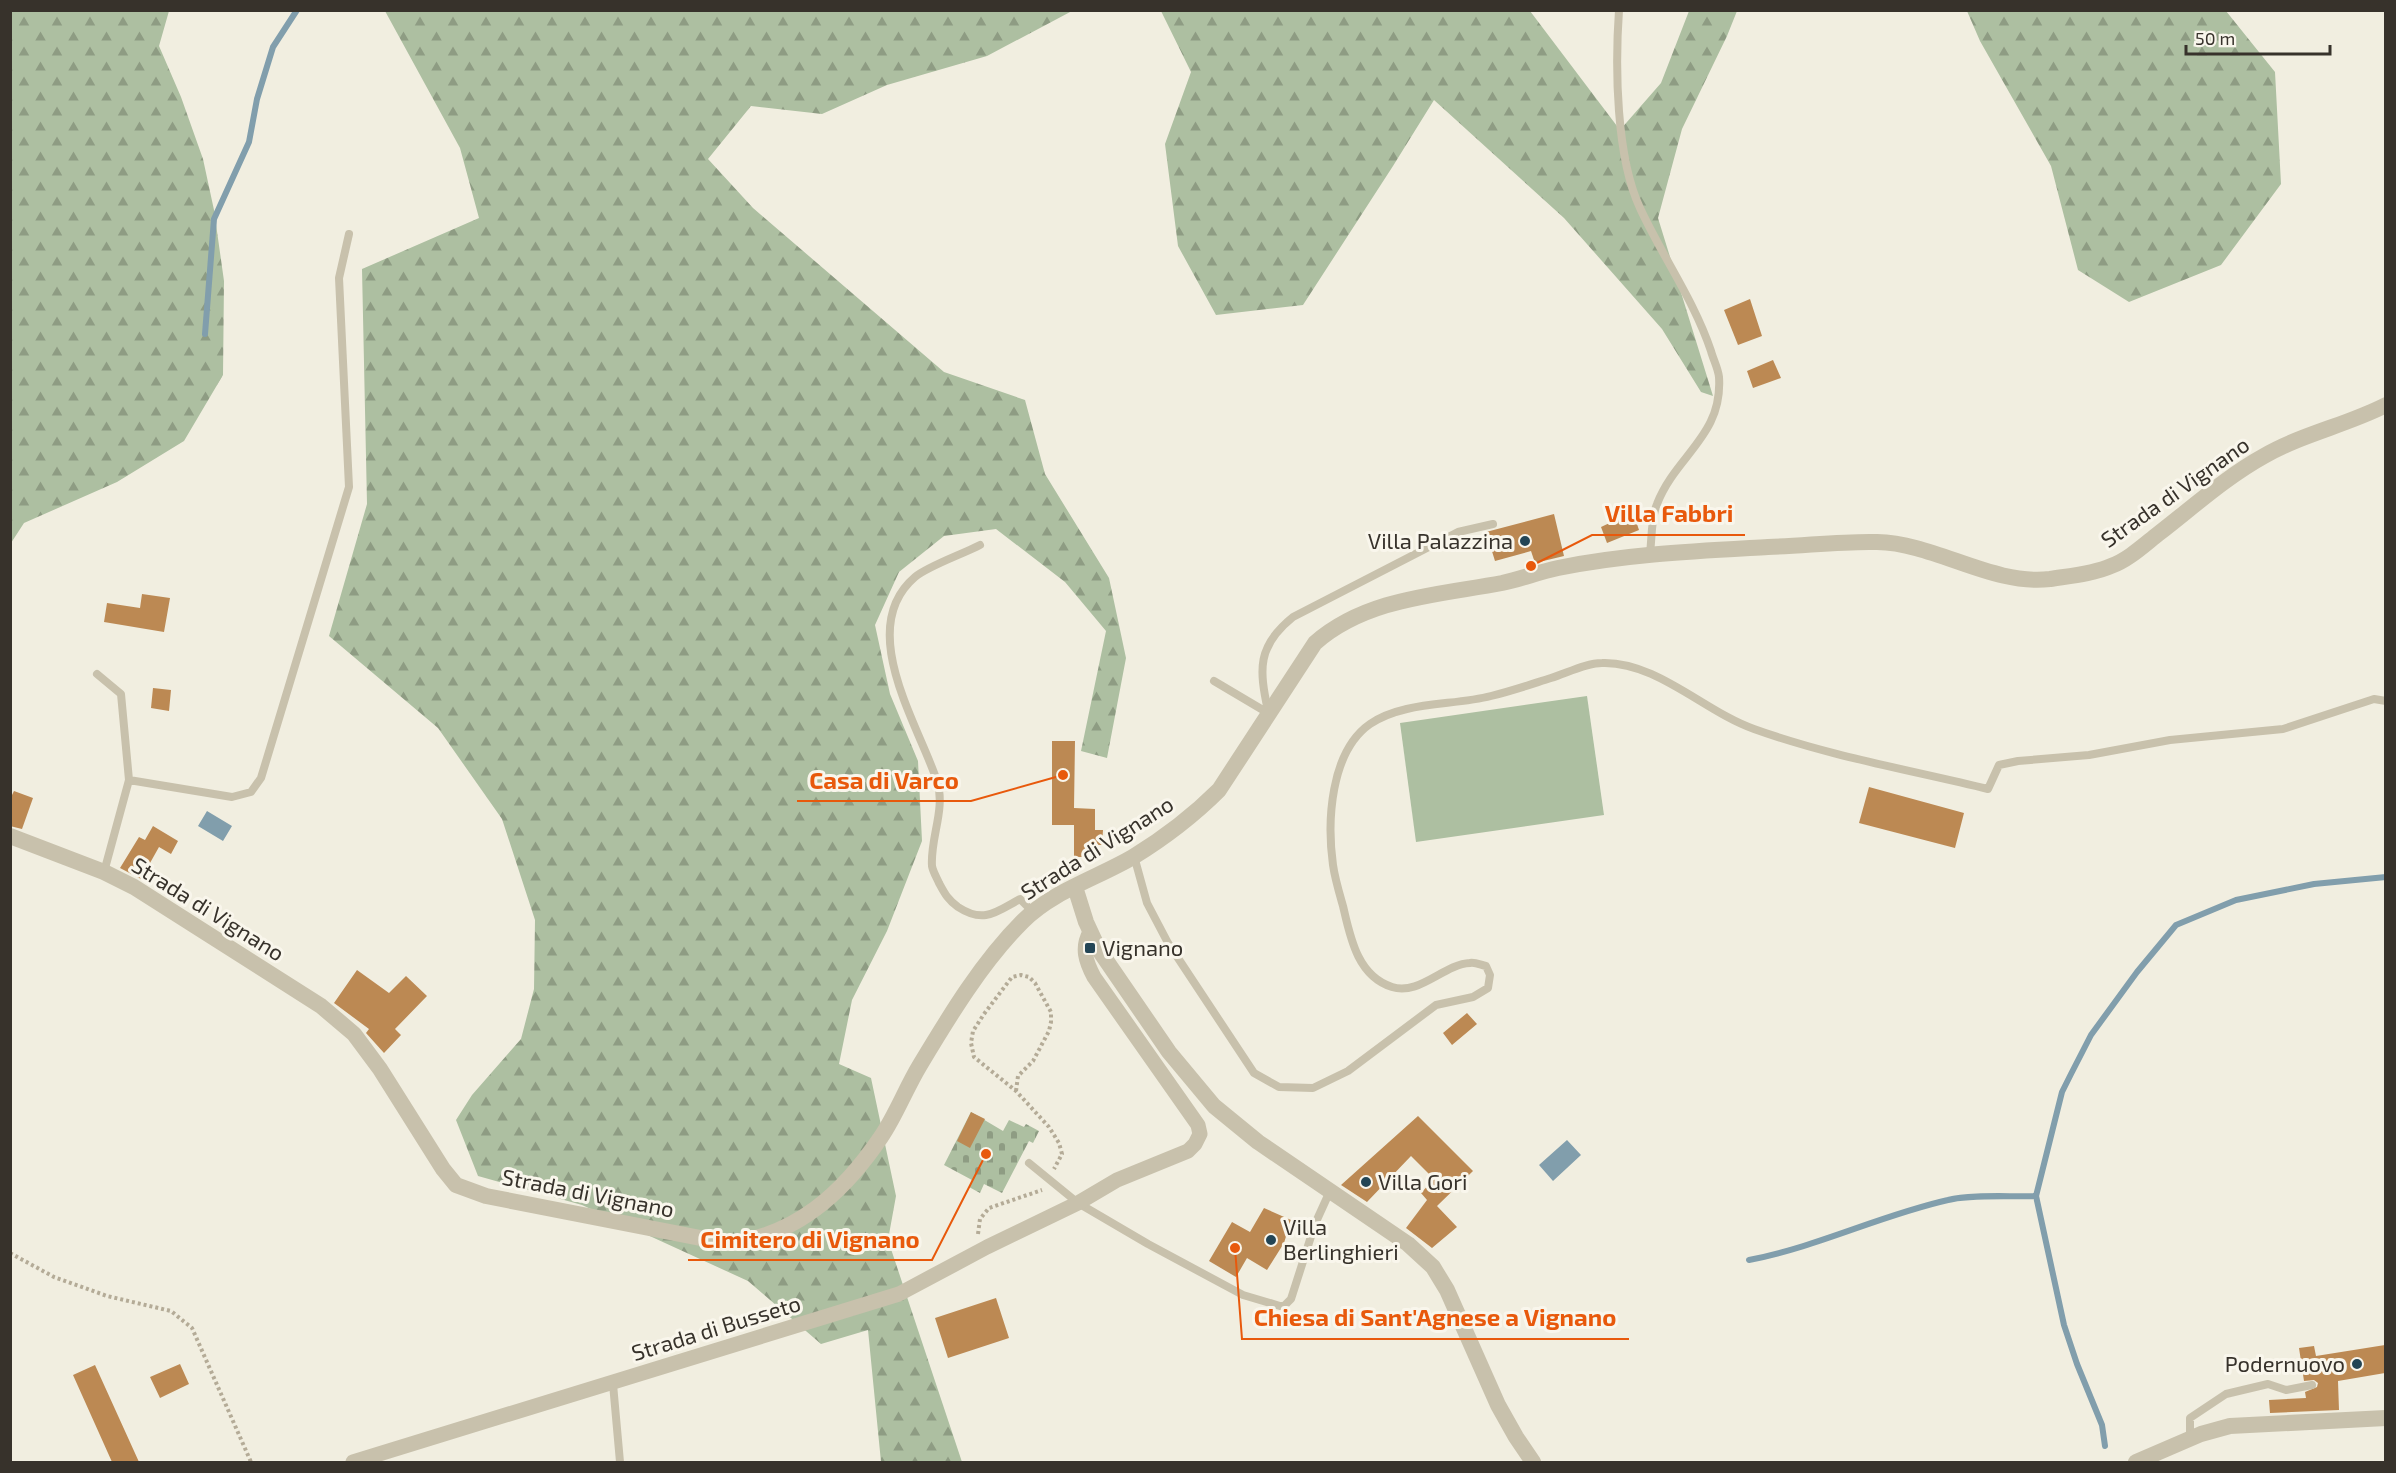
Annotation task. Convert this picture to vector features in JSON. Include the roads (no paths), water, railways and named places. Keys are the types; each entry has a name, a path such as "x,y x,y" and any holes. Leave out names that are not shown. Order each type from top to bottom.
{"street":[{"name":"Strada di Vignano","path":"10,836 105,872 134,887 321,1006 354,1034 380,1069 443,1169 456,1185 486,1196 726,1243 750,1241 777,1233 812,1212 845,1184 882,1136 922,1062 962,1000 1010,936 1033,912 1134,856 1180,825 1200,808 1218,790 1315,643 1333,627 1354,616 1429,595 1506,582 1557,568 1650,554 1878,542 1916,547 1994,573 2020,578 2046,579 2094,571 2113,566 2130,556 2223,483 2265,455 2288,443 2385,405"},
{"name":"Strada di Busseto","path":"1075,887 1090,932 1103,957 1169,1052 1214,1106 1230,1121 1408,1244 1433,1267 1447,1290 1498,1405 1533,1462"},
{"name":"Strada di Busseto","path":"353,1462 613,1384 899,1294 987,1247 1078,1203 1117,1179 1188,1151 1195,1144 1200,1129 1094,977 1086,958 1085,948 1090,932"},
{"path":"2136,1462 2190,1438 2238,1424 2385,1418"}],"lane":[{"path":"1619,10 1617,51 1623,154 1639,206 1705,332 1719,375 1718,408 1702,440 1670,477 1656,506 1650,554"},
{"path":"129,780 232,797 251,792 261,778 349,487 339,278 349,234"},
{"path":"1268,713 1263,686 1262,659 1267,646 1279,629 1293,617 1458,532 1493,524"},
{"path":"980,545 916,576 901,592 892,614 889,640 897,681 938,783 940,807 932,868 948,900 968,914 986,917 1020,899 1033,912"},
{"path":"1134,856 1147,903 1168,943 1254,1073 1279,1087 1313,1088 1348,1071 1436,1005 1473,997 1488,988 1490,975 1486,966 1470,963 1410,988 1392,987 1373,977 1360,961 1350,936 1333,866 1330,822 1335,781 1346,751 1358,736 1370,724 1396,712 1491,696 1599,663 1622,664 1677,686 1749,727 1784,739 1988,789 1999,765 2089,755 2170,740 2283,729 2374,699 2385,701"},
{"path":"96,674 121,694 129,780 105,872"},
{"path":"1214,681 1268,713"},
{"path":"1029,1163 1078,1203 1227,1288 1255,1300 1280,1306 1288,1303 1296,1289 1315,1224 1330,1191"},
{"path":"613,1384 620,1462"},
{"path":"2190,1438 2190,1418 2226,1394 2268,1384 2286,1390 2312,1385"}],"water":[{"path":"207,811 232,826 223,841 198,826"},
{"path":"1567,1140 1581,1155 1553,1181 1539,1165"}],"waterway":[{"path":"205,334 214,219 249,142 257,99 273,47 297,10"},
{"path":"2105,1446 2102,1425 2064,1325 2036,1196 2062,1092 2091,1035 2137,972 2176,925 2236,900 2314,884 2386,877"},
{"path":"1749,1260 1799,1247 1948,1200 1979,1196 2036,1196"}],"place":[{"name":"Villa Palazzina","path":"1525,541"},
{"name":"Villa Fabbri","path":"1531,566"},
{"name":"Casa di Varco","path":"1063,775"},
{"name":"Vignano","path":"1090,948"},
{"name":"Cimitero di Vignano","path":"986,1154"},
{"name":"Villa Gori","path":"1366,1182"},
{"name":"Villa Berlinghieri","path":"1271,1240"},
{"name":"Chiesa di Sant'Agnese a Vignano","path":"1235,1248"},
{"name":"Podernuovo","path":"2357,1364"}]}
